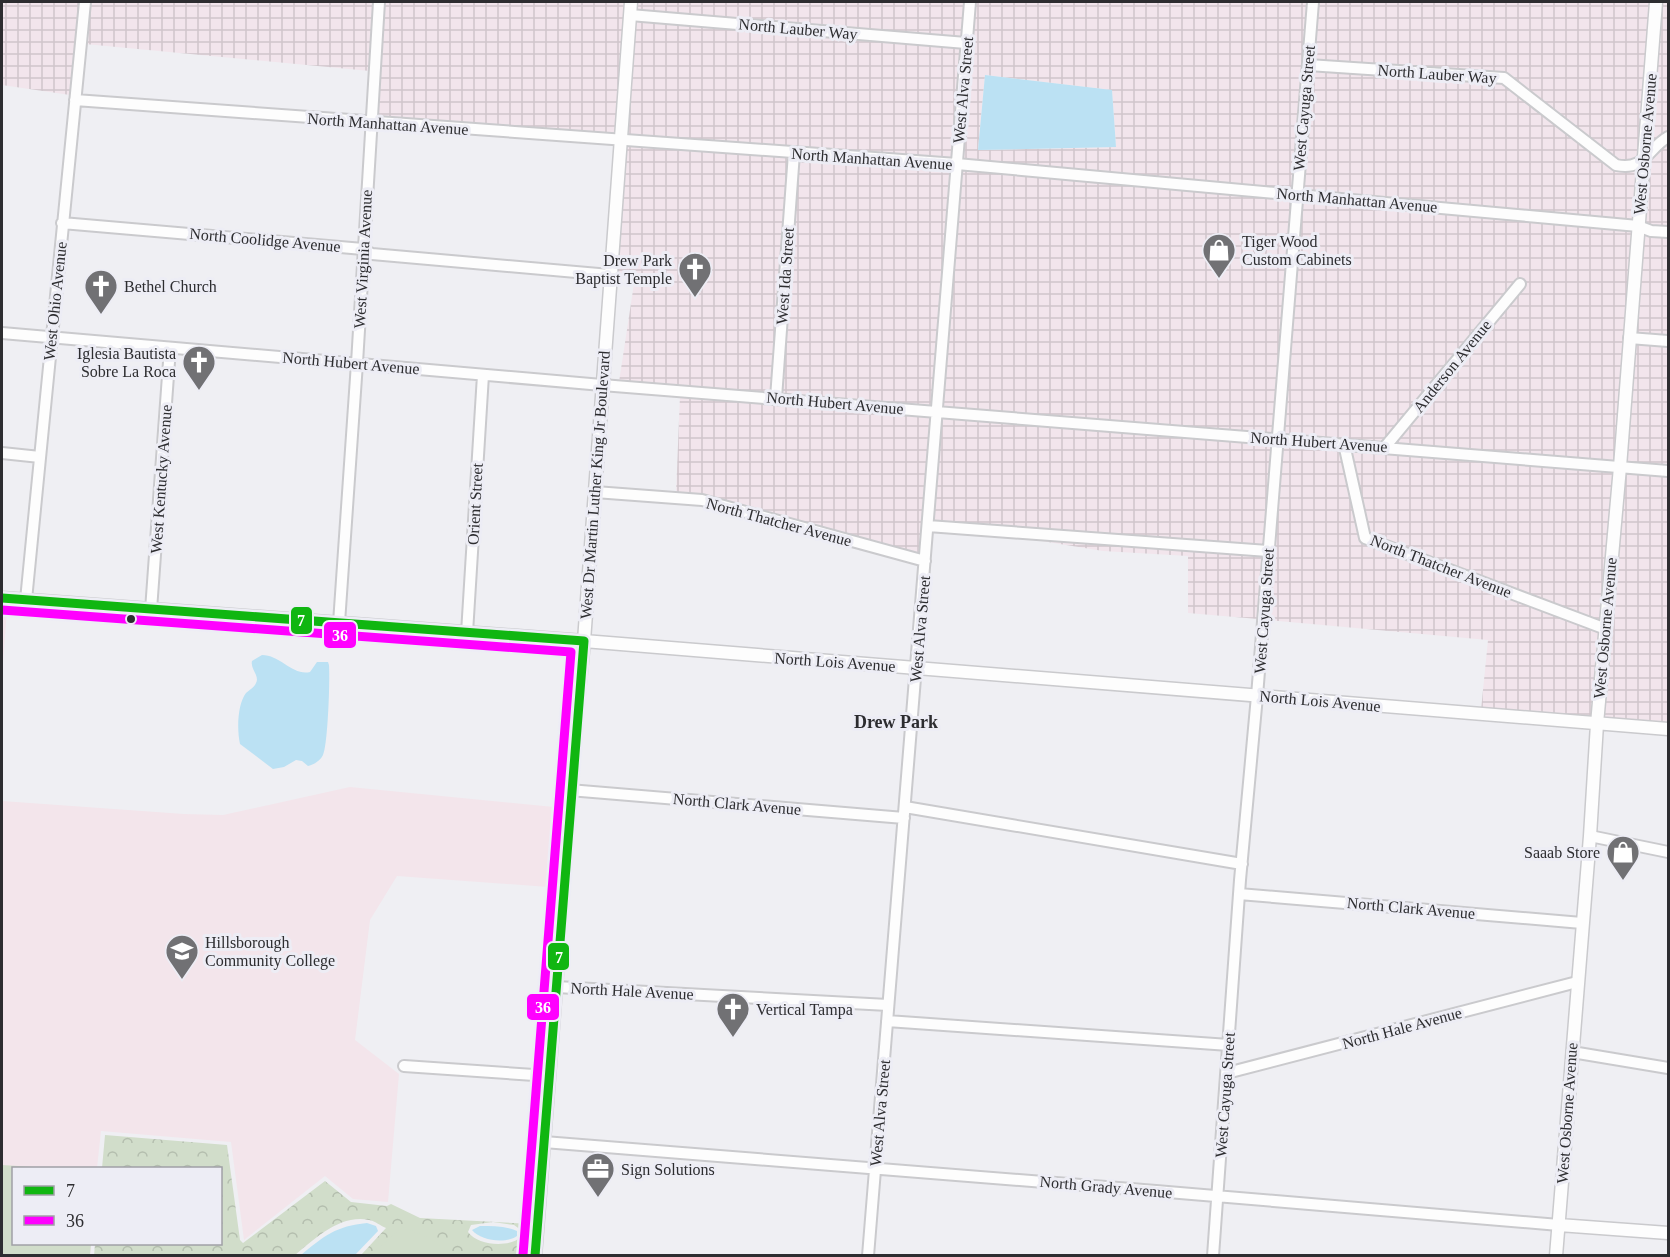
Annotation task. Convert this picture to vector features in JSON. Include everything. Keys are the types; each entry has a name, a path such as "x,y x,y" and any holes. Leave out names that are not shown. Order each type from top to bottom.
{"street":[{"name":"West Ohio Avenue","path":"26,600 85,2"},
{"name":"West Virginia Avenue","path":"339,623 379,2"},
{"name":"West Dr Martin Luther King Jr Boulevard","path":"535,1256 569,790 584,641 631,2"},
{"name":"West Alva Street","path":"868,1256 970,2"},
{"name":"West Cayuga Street","path":"1213,1256 1239,894 1313,2"},
{"name":"West Osborne Avenue","path":"1556,1256 1656,2"},
{"name":"North Lauber Way","path":"630,15 966,43"},
{"name":"North Lauber Way","path":"1308,65 1504,78 1616,165 1628,168 1643,162"},
{"name":"North Manhattan Avenue","path":"75,100 957,165 1638,226 1651,231 1668,232"},
{"path":"1643,162 1655,146 1668,137"},
{"name":"West Ida Street","path":"776,398 794,153"},
{"name":"North Coolidge Avenue","path":"63,223 363,249 372,254 610,275"},
{"name":"Anderson Avenue","path":"1385,447 1520,284"},
{"name":"North Hubert Avenue","path":"2,333 602,385 1668,471"},
{"path":"1629,338 1668,342"},
{"name":"West Kentucky Avenue","path":"151,610 170,348"},
{"name":"Orient Street","path":"467,633 483,375"},
{"name":"North Thatcher Avenue","path":"1344,444 1365,538 1606,629"},
{"path":"2,453 40,456"},
{"name":"North Thatcher Avenue","path":"595,492 702,500 925,561"},
{"path":"928,526 1268,551"},
{"name":"North Lois Avenue","path":"2,598 584,641 1668,729"},
{"name":"North Clark Avenue","path":"569,790 904,812 1242,864"},
{"path":"1590,836 1668,852"},
{"name":"North Clark Avenue","path":"1239,894 1582,923"},
{"name":"North Hale Avenue","path":"1227,1073 1577,982"},
{"name":"North Hale Avenue","path":"556,987 888,1005"},
{"path":"887,1021 1229,1045"},
{"path":"1572,1052 1668,1068"},
{"path":"404,1066 549,1076"},
{"name":"North Grady Avenue","path":"544,1143 1668,1233"}],"shaded area":[{"path":"2,2 80,2 70,95 2,85"},
{"path":"89,2 374,2 370,71 85,44"},
{"path":"384,2 626,2 615,136 377,119"},
{"path":"636,2 965,2 962,38 635,11"},
{"path":"975,2 1308,2 1293,190 962,161","holes":["985,75 1112,90 1116,147 978,150"]},
{"path":"1318,2 1652,2 1639,159 1627,163 1619,161 1507,75 1313,61"},
{"path":"1661,2 1668,2 1668,132 1649,146"},
{"path":"634,20 961,47 952,160 625,137"},
{"path":"1312,70 1502,83 1615,169 1627,172 1638,168 1634,221 1302,191"},
{"path":"1668,142 1668,228 1652,227 1643,223 1649,162"},
{"path":"624,145 789,157 772,393 619,382 635,277 615,274"},
{"path":"798,158 952,168 932,406 781,394"},
{"path":"961,169 1292,199 1272,435 942,407"},
{"path":"1302,200 1633,230 1615,462 1394,444 1526,284 1519,278 1383,443 1282,435"},
{"path":"1643,233 1668,237 1668,337 1635,334"},
{"path":"1634,343 1668,346 1668,467 1625,463"},
{"path":"680,395 931,415 921,556 676,494"},
{"path":"941,416 1272,443 1264,546 933,522"},
{"path":"1281,444 1340,448 1360,538 1601,632 1593,719 1481,710 1488,640 1268,620"},
{"path":"1350,449 1614,471 1602,622 1369,535"},
{"path":"1624,472 1668,475 1668,725 1602,720"},
{"path":"1017,537 1263,555 1258,619 1188,613 1188,556 1103,551"},
{"path":"2,610 7,610 2,676"},
{"name":"Hillsborough Community College","path":"350,787 554,807 549,887 397,876 370,920 355,1040 399,1074 388,1202 353,1199 325,1176 244,1240 231,1142 101,1131 97,1167 12,1167 12,1245 91,1245 90,1255 2,1255 2,801 223,815"}],"green space":[{"path":"105,1135 227,1145 240,1240 243,1243 325,1181 351,1202 387,1206 391,1204 420,1218 533,1224 530,1255 361,1255 386,1228 371,1221 358,1219 329,1229 295,1255 94,1256 95,1245 222,1245 222,1167 102,1167","holes":["493,1222 514,1225 521,1230 521,1237 516,1241 502,1244 486,1243 468,1232 471,1225"]},
{"path":"2,1165 34,1167 12,1167 12,1245 91,1245 90,1255 2,1255"},
{"path":"403,1227 431,1239 451,1255 370,1255"}],"water":[{"path":"985,75 1112,90 1116,147 978,150"},
{"path":"262,655 275,658 304,672 310,672 317,662 328,662 329,697 325,749 319,761 308,766 296,760 284,767 273,769 240,744 239,711 243,698 257,680 252,661"},
{"path":"367,1223 376,1226 378,1231 355,1255 301,1255 339,1229"},
{"path":"480,1226 508,1228 517,1231 517,1236 500,1241 487,1239 472,1230"}],"transit line":[{"name":"7","path":"2,598 584,641 535,1256"},
{"name":"36","path":"2,610 571,652 523,1255"}],"place":[{"name":"Tiger Wood Custom Cabinets","path":"1219,279"},
{"name":"Drew Park Baptist Temple","path":"695,298"},
{"name":"Bethel Church","path":"101,315"},
{"name":"Iglesia Bautista Sobre La Roca","path":"199,391"},
{"name":"Saaab Store","path":"1623,881"},
{"name":"Hillsborough Community College","path":"182,980"},
{"name":"Vertical Tampa","path":"733,1038"},
{"name":"Sign Solutions","path":"598,1198"}],"district":[{"name":"Drew Park","path":"896,722"}]}
